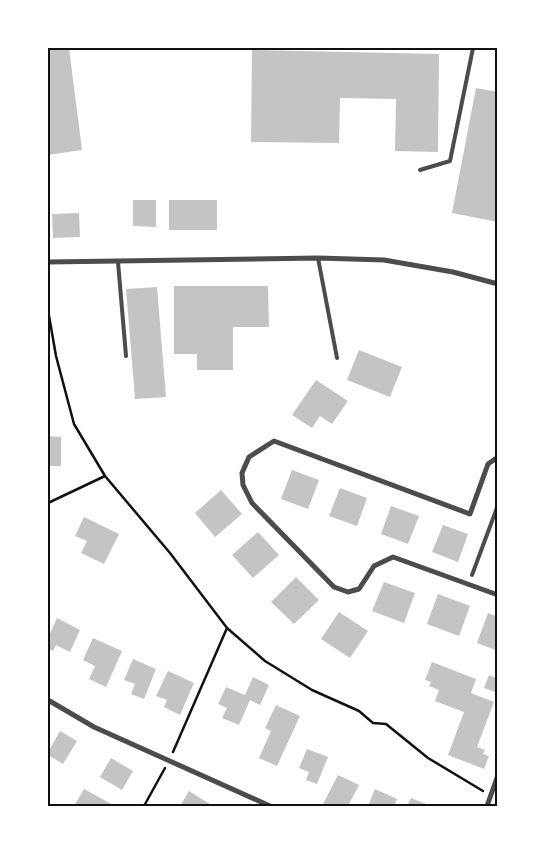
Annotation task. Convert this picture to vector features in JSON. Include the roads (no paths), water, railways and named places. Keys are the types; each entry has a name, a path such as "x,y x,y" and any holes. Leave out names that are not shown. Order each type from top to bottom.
{"street":[{"path":"48,262 318,258 384,260 452,272 498,284"},
{"path":"498,457 488,464 470,514 274,441 249,457 242,473 243,485 252,503 334,587 348,592 359,589 374,566 393,558 498,595"},
{"path":"48,700 94,727 270,806"},
{"path":"487,806 498,775"}],"lane":[{"path":"420,170 450,161 473,48"},
{"path":"318,258 337,358"},
{"path":"118,262 126,356"},
{"path":"472,575 498,505"}]}
